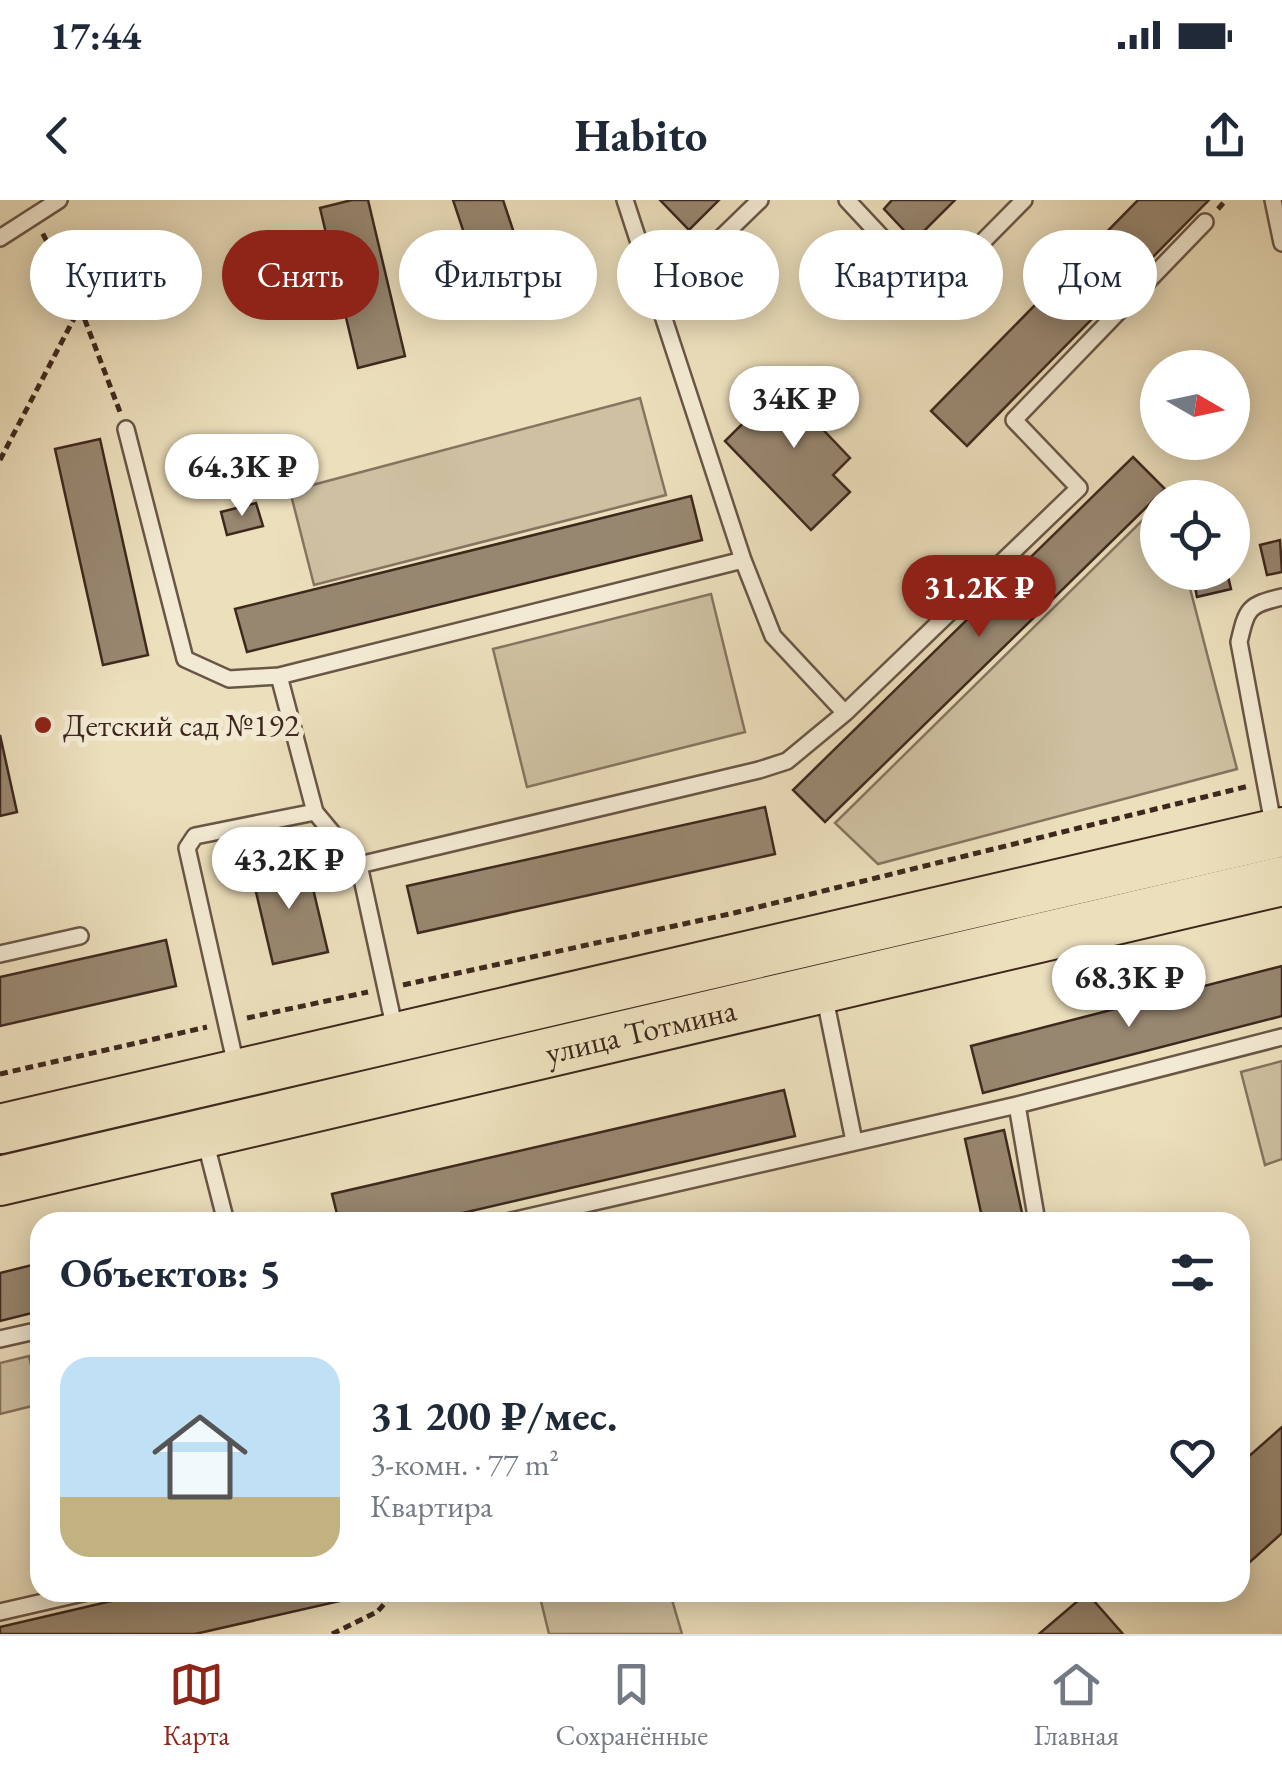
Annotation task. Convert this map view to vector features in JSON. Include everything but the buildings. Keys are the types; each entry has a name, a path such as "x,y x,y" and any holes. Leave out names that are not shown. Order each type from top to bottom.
{"main road":[{"name":"улица Тотмина","path":"0,1129 1279,833"},
{"path":"1200,850 1189,867 1189,880 1204,900"},
{"path":"1085,878 1108,888 1113,914 1106,925"},
{"name":"улица Тотмина","path":"0,1181 1282,881"}],"lane":[{"path":"0,238 60,200"},
{"path":"625,200 634,230"},
{"path":"729,230 760,200"},
{"path":"847,200 933,292 1024,200"},
{"path":"1273,200 1282,243"},
{"path":"359,864 787,761 845,713 1079,488 1014,420 1206,222"},
{"path":"662,320 772,636 845,713"},
{"path":"126,429 185,659 229,679 279,676 743,560"},
{"path":"1279,833 1264,782 1238,642 1246,614 1256,603 1282,597"},
{"path":"279,676 315,812 359,864 397,1038"},
{"path":"238,1074 187,848 195,836 315,812"},
{"path":"0,954 80,936"},
{"path":"823,989 854,1142"},
{"path":"550,1212 1017,1105 1282,1038"},
{"path":"1017,1105 1035,1212"},
{"path":"203,1132 223,1212"},
{"path":"0,1339 30,1332"},
{"path":"0,1612 44,1602"}],"path":[{"path":"36,218 42,230"},
{"path":"0,460 73,320"},
{"path":"85,320 126,429"},
{"path":"0,1074 734,913 1264,782"},
{"path":"332,1634 377,1612 386,1602"}],"shaded area":[{"path":"640,398 666,495 314,585 290,491"},
{"path":"1140,523 1140,590 1190,590 1237,769 878,864 835,823"},
{"path":"711,594 745,732 527,787 493,649"},
{"path":"1282,1061 1282,1159 1265,1165 1241,1072"},
{"path":"29,1356 30,1406 0,1414 0,1363"},
{"path":"541,1602 673,1602 682,1634 549,1634"}],"place":[{"name":"Детский сад №192","path":"43,725"}]}
